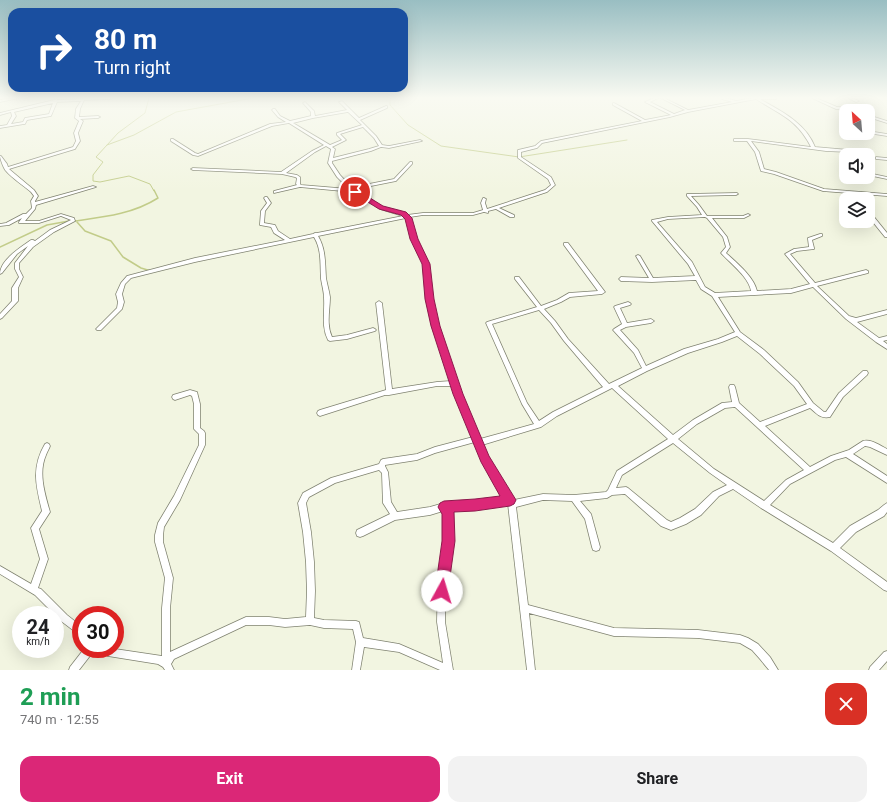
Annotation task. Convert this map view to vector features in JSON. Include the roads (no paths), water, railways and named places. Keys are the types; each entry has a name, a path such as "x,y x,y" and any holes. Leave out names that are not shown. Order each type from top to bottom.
{"street":[{"path":"6,168 74,148 78,141 76,133 77,129"},
{"path":"172,140 198,155 261,129"},
{"path":"301,129 330,147 332,159 331,164 338,176 355,192 381,208 407,216 410,221 414,239 426,264 429,299 436,326 455,383 484,459 511,502 531,670"},
{"path":"282,173 313,150 330,147 344,140 338,134 352,129"},
{"path":"366,129 375,137 381,146"},
{"path":"99,329 119,309 121,302 119,294 123,283 129,277 195,260 407,216 423,214 473,214 486,212 546,191 553,185 550,178 519,157 519,151 536,147 541,142 600,129"},
{"path":"803,129 810,138 813,147"},
{"path":"875,133 887,135"},
{"path":"735,140 748,140 839,151"},
{"path":"748,140 757,152 762,170 823,190 855,192"},
{"path":"332,159 381,146 389,147 420,141"},
{"path":"0,157 6,168 33,191 36,196 34,208 21,222 39,222 61,215 73,220 15,253 0,272"},
{"path":"877,158 887,159"},
{"path":"355,192 360,187 394,180 411,163"},
{"path":"193,169 282,173 299,178 300,186"},
{"path":"875,175 887,178"},
{"path":"275,192 300,186 355,192"},
{"path":"34,204 94,187"},
{"path":"736,194 688,195 725,237 728,247 723,253 738,266 754,286 754,291 752,293"},
{"path":"875,194 887,195"},
{"path":"266,198 269,202 263,211 262,224 272,226 276,232 289,240"},
{"path":"484,199 483,203 486,212"},
{"path":"495,208 512,216"},
{"path":"0,225 6,224 27,214"},
{"path":"748,215 744,217 668,218 654,221 690,263 703,288 714,295 738,333 762,352 796,384 811,406 823,415 828,415 841,395 864,373"},
{"path":"875,221 887,236"},
{"path":"0,317 15,301 15,288 21,277 17,269 17,263 31,246 48,234"},
{"path":"315,234 319,239 324,259 327,296 325,314 328,336 330,339 337,339 373,330"},
{"path":"820,235 810,239 812,248 796,250 787,254 814,286 848,318 887,347"},
{"path":"538,425 525,404 489,323 540,308 559,301 570,294 602,292 566,244"},
{"path":"638,256 652,280"},
{"path":"714,295 790,291 866,272"},
{"path":"517,278 566,340 611,387 696,459 764,506 834,548 887,587"},
{"path":"621,279 652,280 697,278"},
{"path":"379,303 389,393"},
{"path":"625,325 617,307 628,304"},
{"path":"848,318 856,320 887,312"},
{"path":"645,369 636,352 616,330 625,325 651,321"},
{"path":"310,621 311,570 302,503 306,495 333,480 381,466 383,462 417,457 435,450 538,425 555,414 645,369 686,351 720,341 738,333"},
{"path":"878,341 887,338"},
{"path":"320,414 389,393 437,384 455,383"},
{"path":"732,388 736,404 810,471"},
{"path":"168,667 166,608 169,578 159,542 159,535 161,526 177,498 202,445 202,433 197,429 197,404 195,394 190,392 175,397"},
{"path":"611,492 619,473 724,405 736,404"},
{"path":"760,425 811,406"},
{"path":"764,506 788,482 833,458 847,454 865,443 871,444 887,452"},
{"path":"34,588 44,559 35,528 46,512 39,480 43,456 47,446"},
{"path":"847,454 887,480"},
{"path":"381,466 385,472 387,503 395,516"},
{"path":"360,533 395,516 430,511 444,507 511,502 543,497 601,497 611,492 626,490 664,523 670,526 683,521 698,512 716,494 733,485"},
{"path":"574,498 588,517 596,547"},
{"path":"444,507 448,512 448,541 442,578 441,622 448,669"},
{"path":"834,548 853,529 881,513 887,507"},
{"path":"0,570 34,588 72,624"},
{"path":"524,608 614,632 698,634 740,639 746,641 759,651 774,670"},
{"path":"168,667 171,656 246,621 285,623 310,621 324,624 356,624 360,642 356,670"},
{"path":"360,642 399,648 448,669"},
{"path":"124,654 160,660 168,667"},
{"path":"873,670 887,655"},
{"path":"73,670 83,658"}],"waterway":[{"path":"107,145 123,129"},
{"path":"107,145 134,135 144,129"},
{"path":"415,129 441,146 519,157 627,140"},
{"path":"107,145 96,157 103,162 93,175 93,181 100,182 129,176 150,184 154,191"},
{"path":"75,221 118,214 139,208 158,198 154,190"},
{"path":"0,247 47,225 69,221"},
{"path":"77,222 85,231 111,241 123,257 141,268 151,271"}]}
